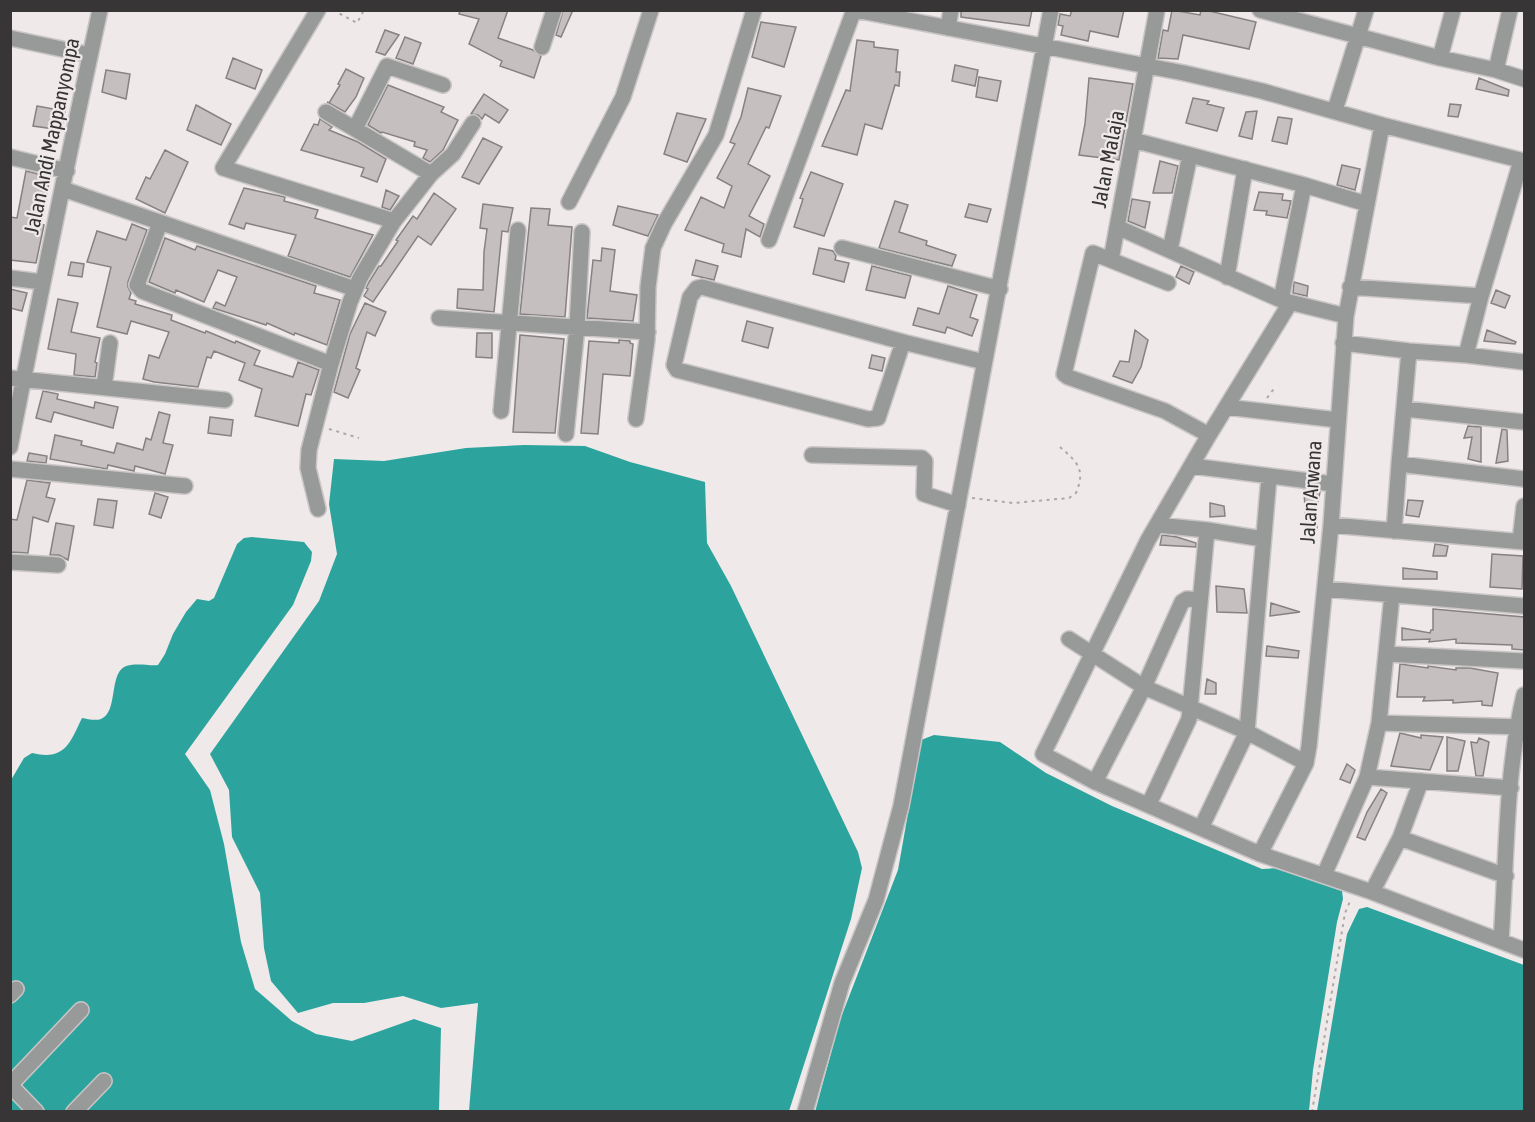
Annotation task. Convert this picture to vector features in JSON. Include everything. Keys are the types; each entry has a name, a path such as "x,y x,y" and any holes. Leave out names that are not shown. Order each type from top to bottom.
{"street":[{"name":"Jalan Andi Mappanyompa","path":"10,447 17,379 63,189 100,10"},
{"path":"318,10 223,168 394,221"},
{"path":"542,47 554,10"},
{"path":"569,202 623,97 651,10"},
{"path":"636,419 648,332 648,287 653,249 664,224 716,135 754,10"},
{"path":"769,240 854,10 1147,65 1335,110 1382,125 1523,161 1481,296 1466,355"},
{"path":"948,28 951,10"},
{"path":"805,1112 842,983 876,900 901,806 1051,10"},
{"name":"Jalan Malaja","path":"1111,260 1157,10"},
{"path":"1260,10 1524,79"},
{"path":"1335,110 1366,10"},
{"path":"1440,58 1453,10"},
{"path":"1496,70 1510,10"},
{"path":"10,38 90,55"},
{"path":"355,129 387,66 443,85"},
{"path":"326,111 431,174"},
{"path":"318,509 308,463 319,407 355,289 394,221 431,174 453,154 473,123"},
{"name":"Jalan Arwana","path":"1260,854 1306,763 1331,525 1346,316 1382,125"},
{"path":"1133,140 1304,185 1366,204"},
{"path":"1170,250 1190,155"},
{"path":"10,157 67,171"},
{"path":"1227,278 1245,169"},
{"path":"1304,185 1285,302 1157,525 1042,754 1095,782 1260,854 1372,892 1524,950"},
{"path":"63,189 355,289"},
{"path":"160,223 137,285 142,291 331,364"},
{"path":"1117,227 1285,302 1346,316"},
{"path":"501,411 518,230"},
{"path":"566,434 577,327 582,232"},
{"path":"842,248 1000,289"},
{"path":"1168,283 1096,253 1092,254 1064,374 1174,415 1209,435"},
{"path":"10,278 42,282"},
{"path":"903,342 882,410 876,420 676,370 674,367 690,297 697,288 702,287 984,362"},
{"path":"1350,287 1481,296"},
{"path":"439,318 648,332"},
{"path":"104,387 110,343"},
{"path":"1343,343 1524,362"},
{"path":"1394,531 1409,351"},
{"path":"17,379 225,400"},
{"path":"1226,407 1338,420"},
{"path":"1405,409 1524,422"},
{"path":"812,455 922,458 925,461 924,493 959,501"},
{"path":"1399,464 1524,479"},
{"path":"1192,466 1333,484"},
{"path":"10,469 185,486"},
{"path":"1201,828 1247,732 1269,477"},
{"path":"1331,525 1522,542 1524,506"},
{"path":"1157,525 1263,539"},
{"path":"1149,804 1189,719 1207,530"},
{"path":"10,562 58,565"},
{"path":"1325,589 1524,606"},
{"path":"1324,875 1367,777 1379,723 1392,595"},
{"path":"1095,782 1144,687 1182,602 1186,599 1200,600"},
{"path":"1069,639 1144,687 1247,732 1306,763"},
{"path":"1386,654 1524,661"},
{"path":"1501,940 1511,788 1524,695"},
{"path":"1379,723 1521,727"},
{"path":"1367,777 1511,788"},
{"path":"1372,892 1400,838 1421,781"},
{"path":"1400,838 1506,876"},
{"path":"36,1112 10,1084 81,1010"},
{"path":"74,1112 104,1081"}],"path":[{"path":"333,10 357,23 364,10"},
{"path":"315,424 359,438"},
{"path":"959,501 1013,503 1068,498 1076,493 1081,472 1079,465 1060,447"},
{"path":"1312,1112 1345,913 1350,900 1354,897"}],"water":[{"path":"524,445 585,446 630,462 705,482 707,543 731,586 858,852 862,868 851,919 789,1111 469,1111 478,1003 441,1008 403,996 364,1003 333,1003 298,1013 271,981 264,948 260,893 232,837 229,790 210,754 319,601 337,554 329,504 334,459 384,461 466,448"},
{"path":"244,538 304,542 312,552 311,561 293,605 185,754 210,790 224,844 241,942 255,989 292,1021 316,1034 352,1041 414,1019 441,1028 439,1111 11,1112 11,780 24,758 32,753 52,754 65,748 82,718 99,720 106,715 112,702 116,678 124,667 137,664 158,665 186,612 197,599 209,601 214,598 237,544"},
{"path":"934,735 1000,742 1046,773 1112,806 1262,869 1279,868 1342,891 1343,899 1337,922 1313,1070 1309,1111 815,1112 840,1020 898,870 921,740"},
{"path":"1367,907 1524,965 1524,1111 1317,1111 1347,934 1359,909"}],"building":[{"path":"460,10 508,10 498,38 533,50 541,56 534,78 500,66 502,61 469,44 479,19 459,14"},
{"path":"563,10 573,10 561,37 556,35"},
{"path":"961,10 1032,10 1029,26 961,17"},
{"path":"1072,10 1124,10 1118,37 1090,31 1088,41 1061,35 1063,26 1058,25 1060,14 1070,16"},
{"path":"1172,10 1200,15 1201,10 1205,10 1256,22 1249,49 1183,35 1178,59 1158,58 1163,30 1168,31"},
{"path":"761,22 796,27 784,67 752,57"},
{"path":"385,30 399,35 385,55 376,52"},
{"path":"405,37 421,43 413,64 396,58"},
{"path":"857,40 874,42 874,47 898,50 896,72 900,72 899,86 895,85 882,129 865,124 857,155 822,146 846,90 850,91"},
{"path":"233,58 262,70 255,89 226,78"},
{"path":"955,65 978,70 975,86 952,81"},
{"path":"346,69 364,78 356,97 345,112 327,102 329,103 340,85 338,84"},
{"path":"106,70 130,74 126,99 102,92"},
{"path":"979,77 1001,81 997,101 976,97"},
{"path":"1089,78 1133,84 1119,160 1079,155 1085,124"},
{"path":"1479,78 1509,90 1508,96 1476,89"},
{"path":"388,85 444,107 441,112 458,120 443,150 430,162 423,158 427,150 414,146 415,142 381,133 368,125"},
{"path":"748,88 781,96 769,128 766,127 748,164 770,176 749,216 764,224 760,237 746,229 741,257 722,252 724,244 685,230 701,197 724,208 732,186 717,178 735,144 730,142 741,117"},
{"path":"484,94 508,110 499,123 485,114 482,119 478,115 471,114"},
{"path":"1193,98 1209,101 1207,104 1224,108 1217,131 1186,123"},
{"path":"1450,104 1461,105 1458,117 1448,116"},
{"path":"196,105 231,124 221,145 187,130"},
{"path":"37,106 65,111 61,130 33,126"},
{"path":"1257,111 1252,139 1239,136 1246,112"},
{"path":"677,113 706,119 687,162 664,154"},
{"path":"1278,117 1292,119 1287,144 1272,141"},
{"path":"320,119 332,127 329,130 358,142 386,159 377,182 361,176 364,168 301,150 314,124 318,125"},
{"path":"483,138 502,147 479,184 462,177"},
{"path":"165,150 188,162 165,213 136,199 146,177 150,179"},
{"path":"1160,161 1178,166 1172,193 1153,193"},
{"path":"1342,165 1360,169 1355,190 1337,185"},
{"path":"26,171 50,177 36,263 10,260 10,217 17,218"},
{"path":"811,172 843,184 824,236 794,227 803,199 800,198"},
{"path":"244,188 285,197 284,201 318,210 315,218 373,235 350,277 288,256 296,235 246,223 244,229 229,224"},
{"path":"386,190 399,196 390,210 382,207"},
{"path":"1259,192 1283,194 1282,200 1291,201 1287,218 1266,215 1267,211 1254,210"},
{"path":"434,193 456,209 431,245 418,236 373,302 364,296 369,282 413,216 417,219"},
{"path":"1132,199 1150,202 1145,228 1128,221"},
{"path":"895,201 908,205 899,232 927,241 926,245 956,255 952,266 879,248"},
{"path":"483,204 513,208 508,232 502,231 494,312 457,308 458,289 483,290 487,229 480,228"},
{"path":"969,204 991,209 987,222 965,217"},
{"path":"618,206 658,215 648,236 613,225"},
{"path":"531,208 550,209 548,225 572,227 565,317 520,314"},
{"path":"132,224 147,230 128,282 131,293 129,299 136,301 135,304 172,315 171,320 260,351 254,365 293,377 298,362 319,370 311,395 306,394 298,426 255,416 262,389 239,380 245,363 214,351 211,358 207,357 198,387 154,382 143,379 149,355 159,358 169,332 131,321 127,334 97,327 111,267 87,262 97,231 126,240"},
{"path":"165,238 195,250 197,246 316,286 314,293 340,300 327,345 295,333 294,335 267,323 266,325 213,308 216,302 225,306 237,277 218,270 204,302 149,282"},
{"path":"602,248 615,250 610,291 637,295 633,321 587,318 593,260 601,261"},
{"path":"819,248 833,251 836,256 835,260 849,263 844,282 813,274"},
{"path":"696,260 718,266 714,280 692,275"},
{"path":"71,262 84,264 82,277 68,275"},
{"path":"872,266 911,276 905,298 866,290"},
{"path":"1181,266 1194,272 1189,284 1176,277"},
{"path":"1294,282 1308,286 1307,296 1293,293"},
{"path":"948,286 977,295 970,317 978,320 972,336 947,327 945,333 913,325 918,308 939,314"},
{"path":"10,289 27,293 22,311 10,308"},
{"path":"1496,290 1510,296 1505,308 1491,303"},
{"path":"58,299 78,303 71,332 100,338 95,362 97,363 95,377 74,375 76,354 48,349"},
{"path":"365,303 386,312 375,336 367,332 356,368 360,370 348,398 334,392 350,334"},
{"path":"747,321 773,328 768,348 742,341"},
{"path":"1135,330 1148,340 1141,367 1132,383 1113,376 1120,361 1129,362"},
{"path":"1487,330 1516,342 1515,344 1484,341"},
{"path":"477,333 492,333 492,358 476,357"},
{"path":"520,335 564,339 555,433 513,432"},
{"path":"619,340 630,341 633,344 630,376 603,374 598,434 581,433 589,341 619,343"},
{"path":"872,355 885,358 882,371 869,368"},
{"path":"43,391 58,394 57,399 94,408 95,402 118,407 113,428 54,412 51,422 36,418"},
{"path":"159,412 170,415 163,443 173,445 165,474 135,466 134,471 108,465 107,469 50,459 55,435 82,441 81,445 114,453 117,443 143,450 146,438 151,440"},
{"path":"210,417 233,420 231,436 208,433"},
{"path":"1468,426 1481,427 1481,462 1468,459 1472,437 1464,438"},
{"path":"1502,429 1507,430 1508,461 1496,463"},
{"path":"29,453 47,456 46,463 27,461"},
{"path":"27,480 50,483 46,497 55,499 48,522 33,517 28,553 10,552 10,519 17,520"},
{"path":"1304,490 1320,492 1316,512 1317,528 1313,528 1312,536 1309,536 1308,527 1306,527"},
{"path":"155,493 168,497 161,518 149,514"},
{"path":"98,499 117,501 113,528 94,525"},
{"path":"1408,500 1423,501 1419,517 1406,515"},
{"path":"1210,503 1224,506 1225,516 1210,517"},
{"path":"56,523 74,526 68,560 59,555 50,555"},
{"path":"1162,535 1196,543 1196,547 1160,545"},
{"path":"1435,544 1448,546 1446,556 1433,556"},
{"path":"1492,554 1523,556 1522,589 1490,587"},
{"path":"1403,568 1437,572 1437,579 1403,579"},
{"path":"1216,586 1244,589 1247,613 1217,612"},
{"path":"1271,603 1300,612 1270,616"},
{"path":"1433,609 1524,617 1524,650 1512,649 1512,645 1456,643 1456,639 1429,642 1430,639 1402,640 1402,628 1430,633 1433,630"},
{"path":"1267,646 1299,651 1298,658 1266,656"},
{"path":"1400,664 1456,670 1456,668 1470,668 1498,673 1492,706 1482,705 1482,701 1453,703 1453,700 1423,701 1425,697 1397,697"},
{"path":"1207,679 1216,683 1216,694 1205,694"},
{"path":"1400,733 1421,738 1421,735 1443,737 1430,770 1391,766"},
{"path":"1447,737 1465,741 1458,771 1447,771"},
{"path":"1479,738 1489,742 1483,776 1476,776 1471,742 1477,743"},
{"path":"1347,764 1355,770 1350,783 1340,779"},
{"path":"1381,789 1387,793 1365,840 1357,837 1367,812"}]}
